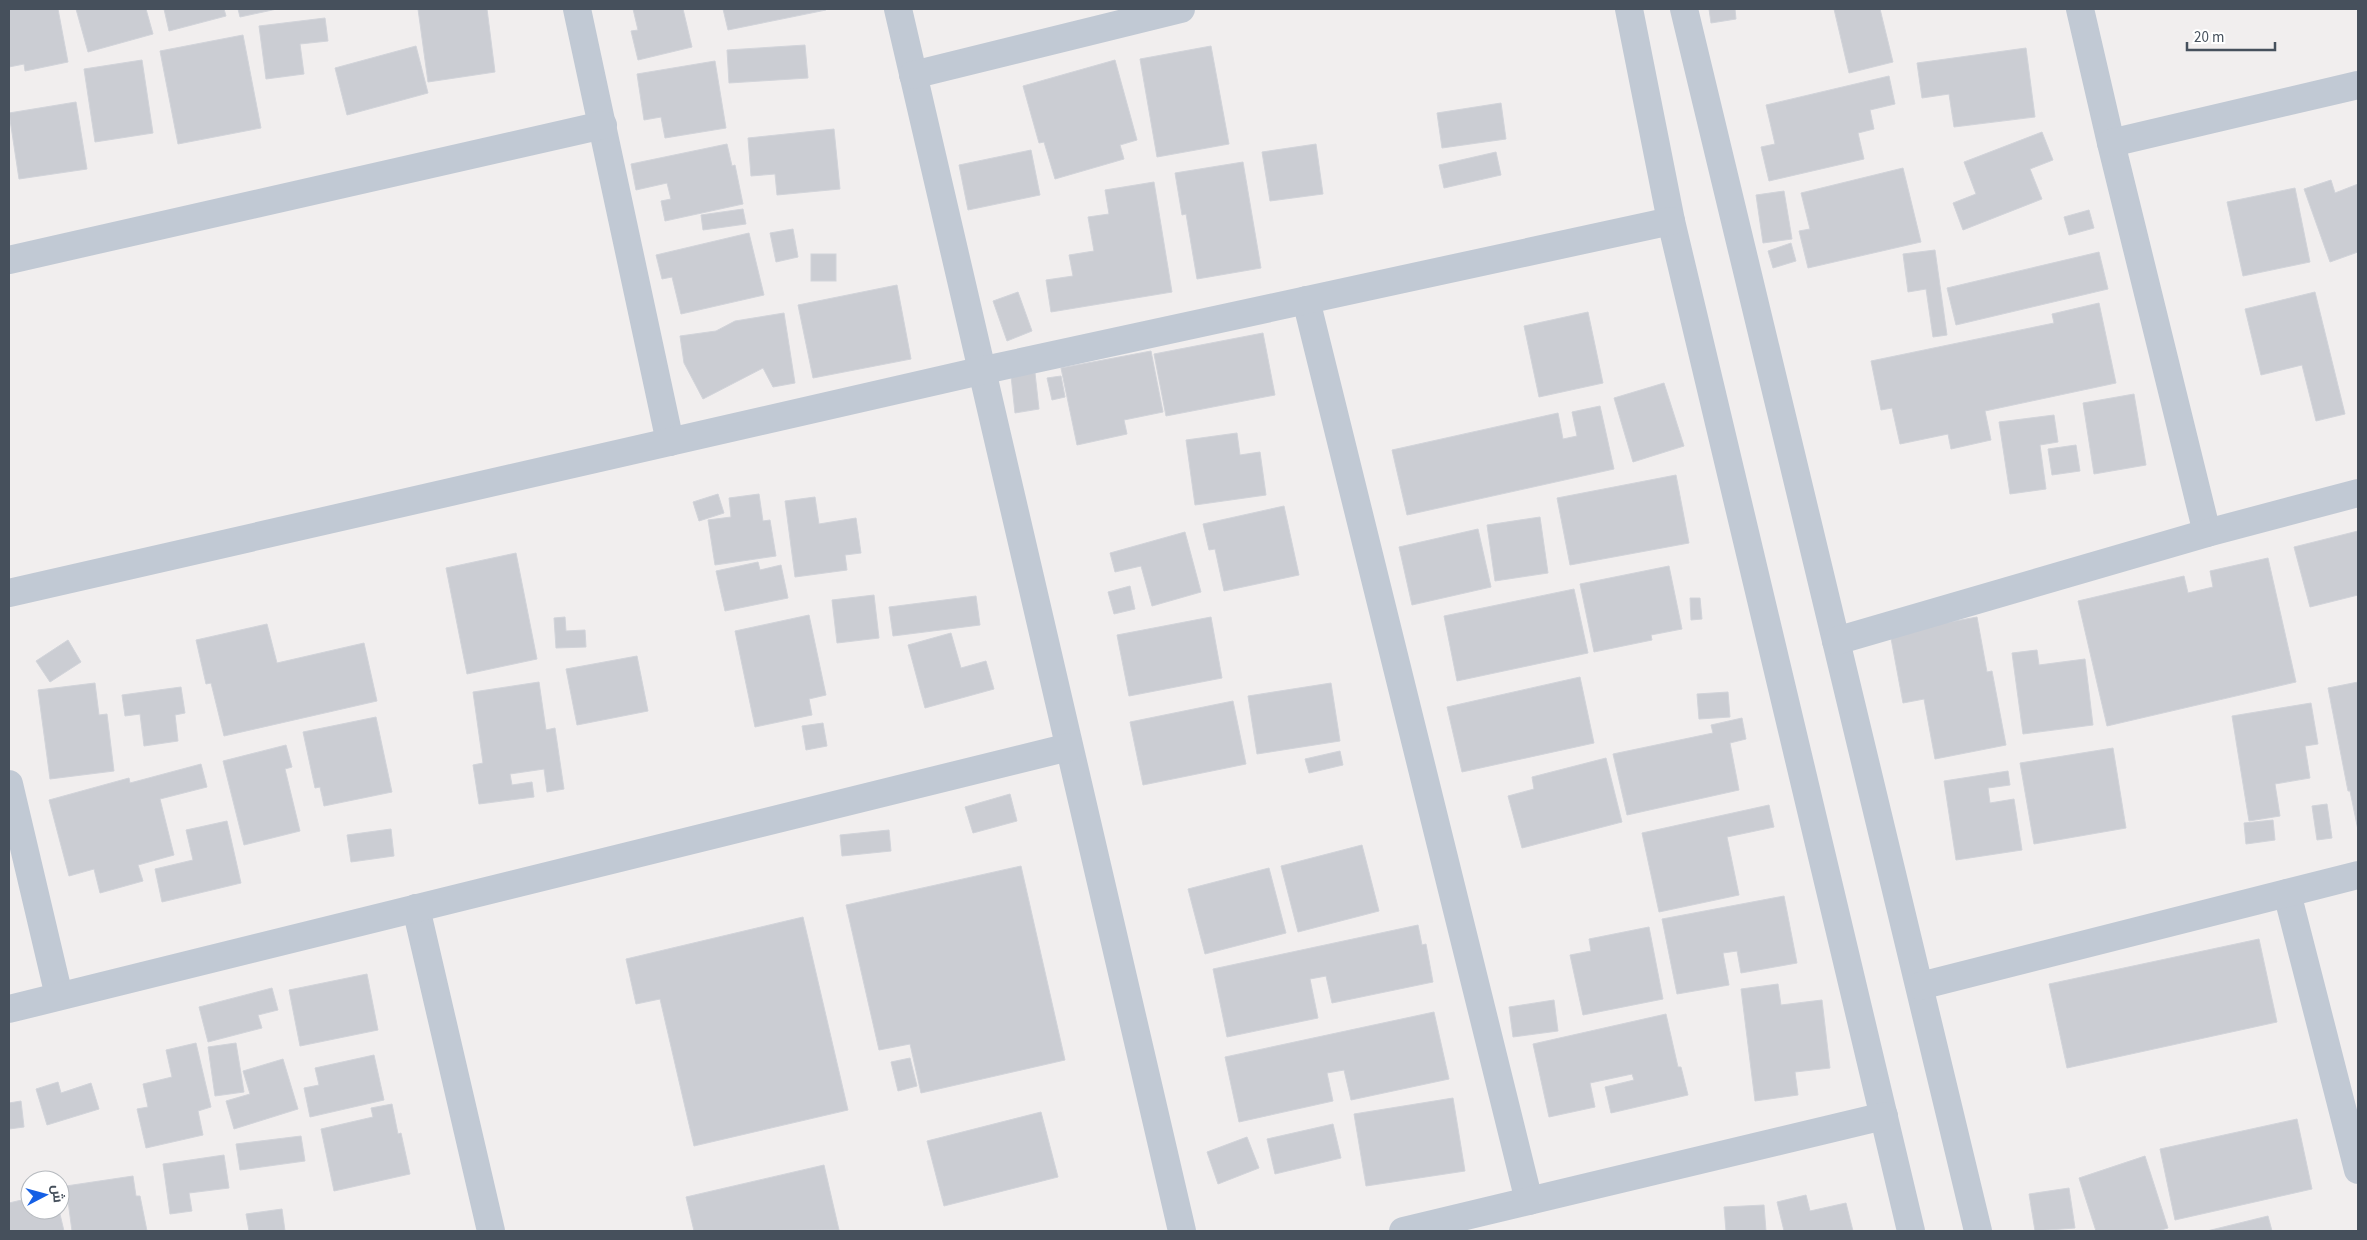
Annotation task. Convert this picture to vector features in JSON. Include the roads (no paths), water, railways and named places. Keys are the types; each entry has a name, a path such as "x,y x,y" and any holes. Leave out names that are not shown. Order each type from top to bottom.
{"street":[{"path":"577,9 670,442"},
{"path":"898,9 980,371 1182,1231"},
{"path":"913,75 1181,9"},
{"path":"1628,9 1671,221 1911,1231"},
{"path":"1684,9 1978,1231"},
{"path":"2080,9 2207,533"},
{"path":"2111,143 2358,85"},
{"path":"9,260 603,126"},
{"path":"9,593 980,371 1671,221"},
{"path":"1306,300 1529,1201"},
{"path":"1836,641 2207,533 2358,493"},
{"path":"9,1009 1069,747"},
{"path":"9,784 59,996"},
{"path":"1920,986 2358,875"},
{"path":"2287,893 2358,1170"},
{"path":"416,908 491,1231"},
{"path":"1404,1231 1884,1116"}]}
